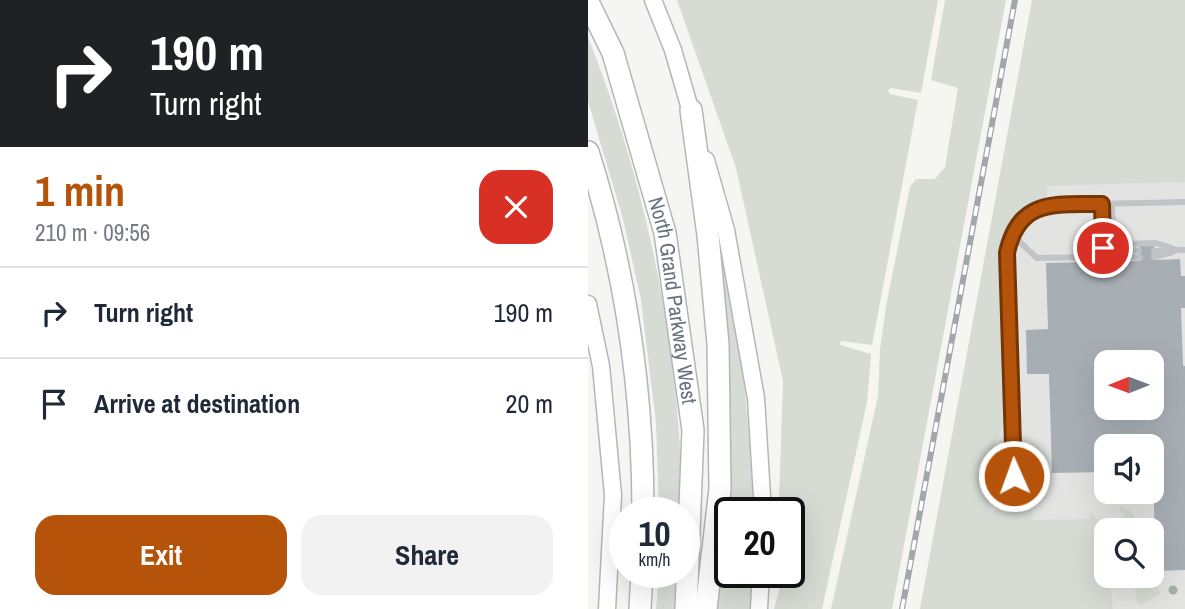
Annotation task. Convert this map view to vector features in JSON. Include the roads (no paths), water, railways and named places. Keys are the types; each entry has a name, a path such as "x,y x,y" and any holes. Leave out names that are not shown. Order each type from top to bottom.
{"highway":[{"name":"North Grand Parkway West","path":"588,2 613,53 664,233 693,430 686,609"},
{"path":"691,110 708,235 718,344 720,489 706,609"},
{"path":"588,152 614,246 629,333 639,398 642,497"},
{"path":"640,609 641,588"}],"main road":[{"path":"653,0 673,50 726,230 756,398 762,497"},
{"path":"588,304 601,366 613,495 607,609"},
{"path":"759,609 760,588"}],"lane":[{"path":"1032,500 1020,495 1015,487 1014,476 1007,253 1011,234 1021,219 1033,210 1049,205 1185,202"},
{"path":"1011,234 1037,258 1096,257 1103,248 1102,204"},
{"path":"1112,204 1115,241 1121,248 1140,255"},
{"path":"1115,241 1128,244 1156,243 1182,250"},
{"path":"1154,254 1182,250"}],"railway":[{"path":"902,609 1015,0"}]}
